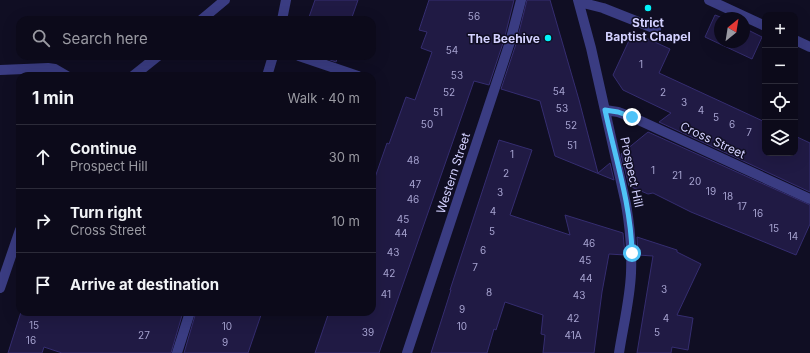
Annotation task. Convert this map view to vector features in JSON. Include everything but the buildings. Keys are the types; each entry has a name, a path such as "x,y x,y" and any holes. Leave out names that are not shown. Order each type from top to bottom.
{"street":[{"path":"206,16 224,0"},
{"path":"283,16 286,0"},
{"name":"Western Street","path":"407,353 510,42 521,0"},
{"path":"709,0 762,25"},
{"path":"578,1 604,8 656,29"},
{"name":"Prospect Hill","path":"578,1 592,48 626,204 631,241 631,274 619,353"},
{"path":"798,41 810,47"},
{"path":"139,72 153,60"},
{"path":"268,72 272,60"},
{"path":"311,60 346,72"},
{"path":"0,70 48,68 61,72"},
{"name":"Cross Street","path":"605,110 618,112 632,117 810,199"},
{"path":"0,288 16,242"},
{"path":"177,353 189,316"}],"place":[{"name":"Strict Baptist Chapel","path":"648,8"},
{"name":"The Beehive","path":"548,38"}],"route":[{"path":"632,117 618,112 605,110 630,225 632,253"}]}
